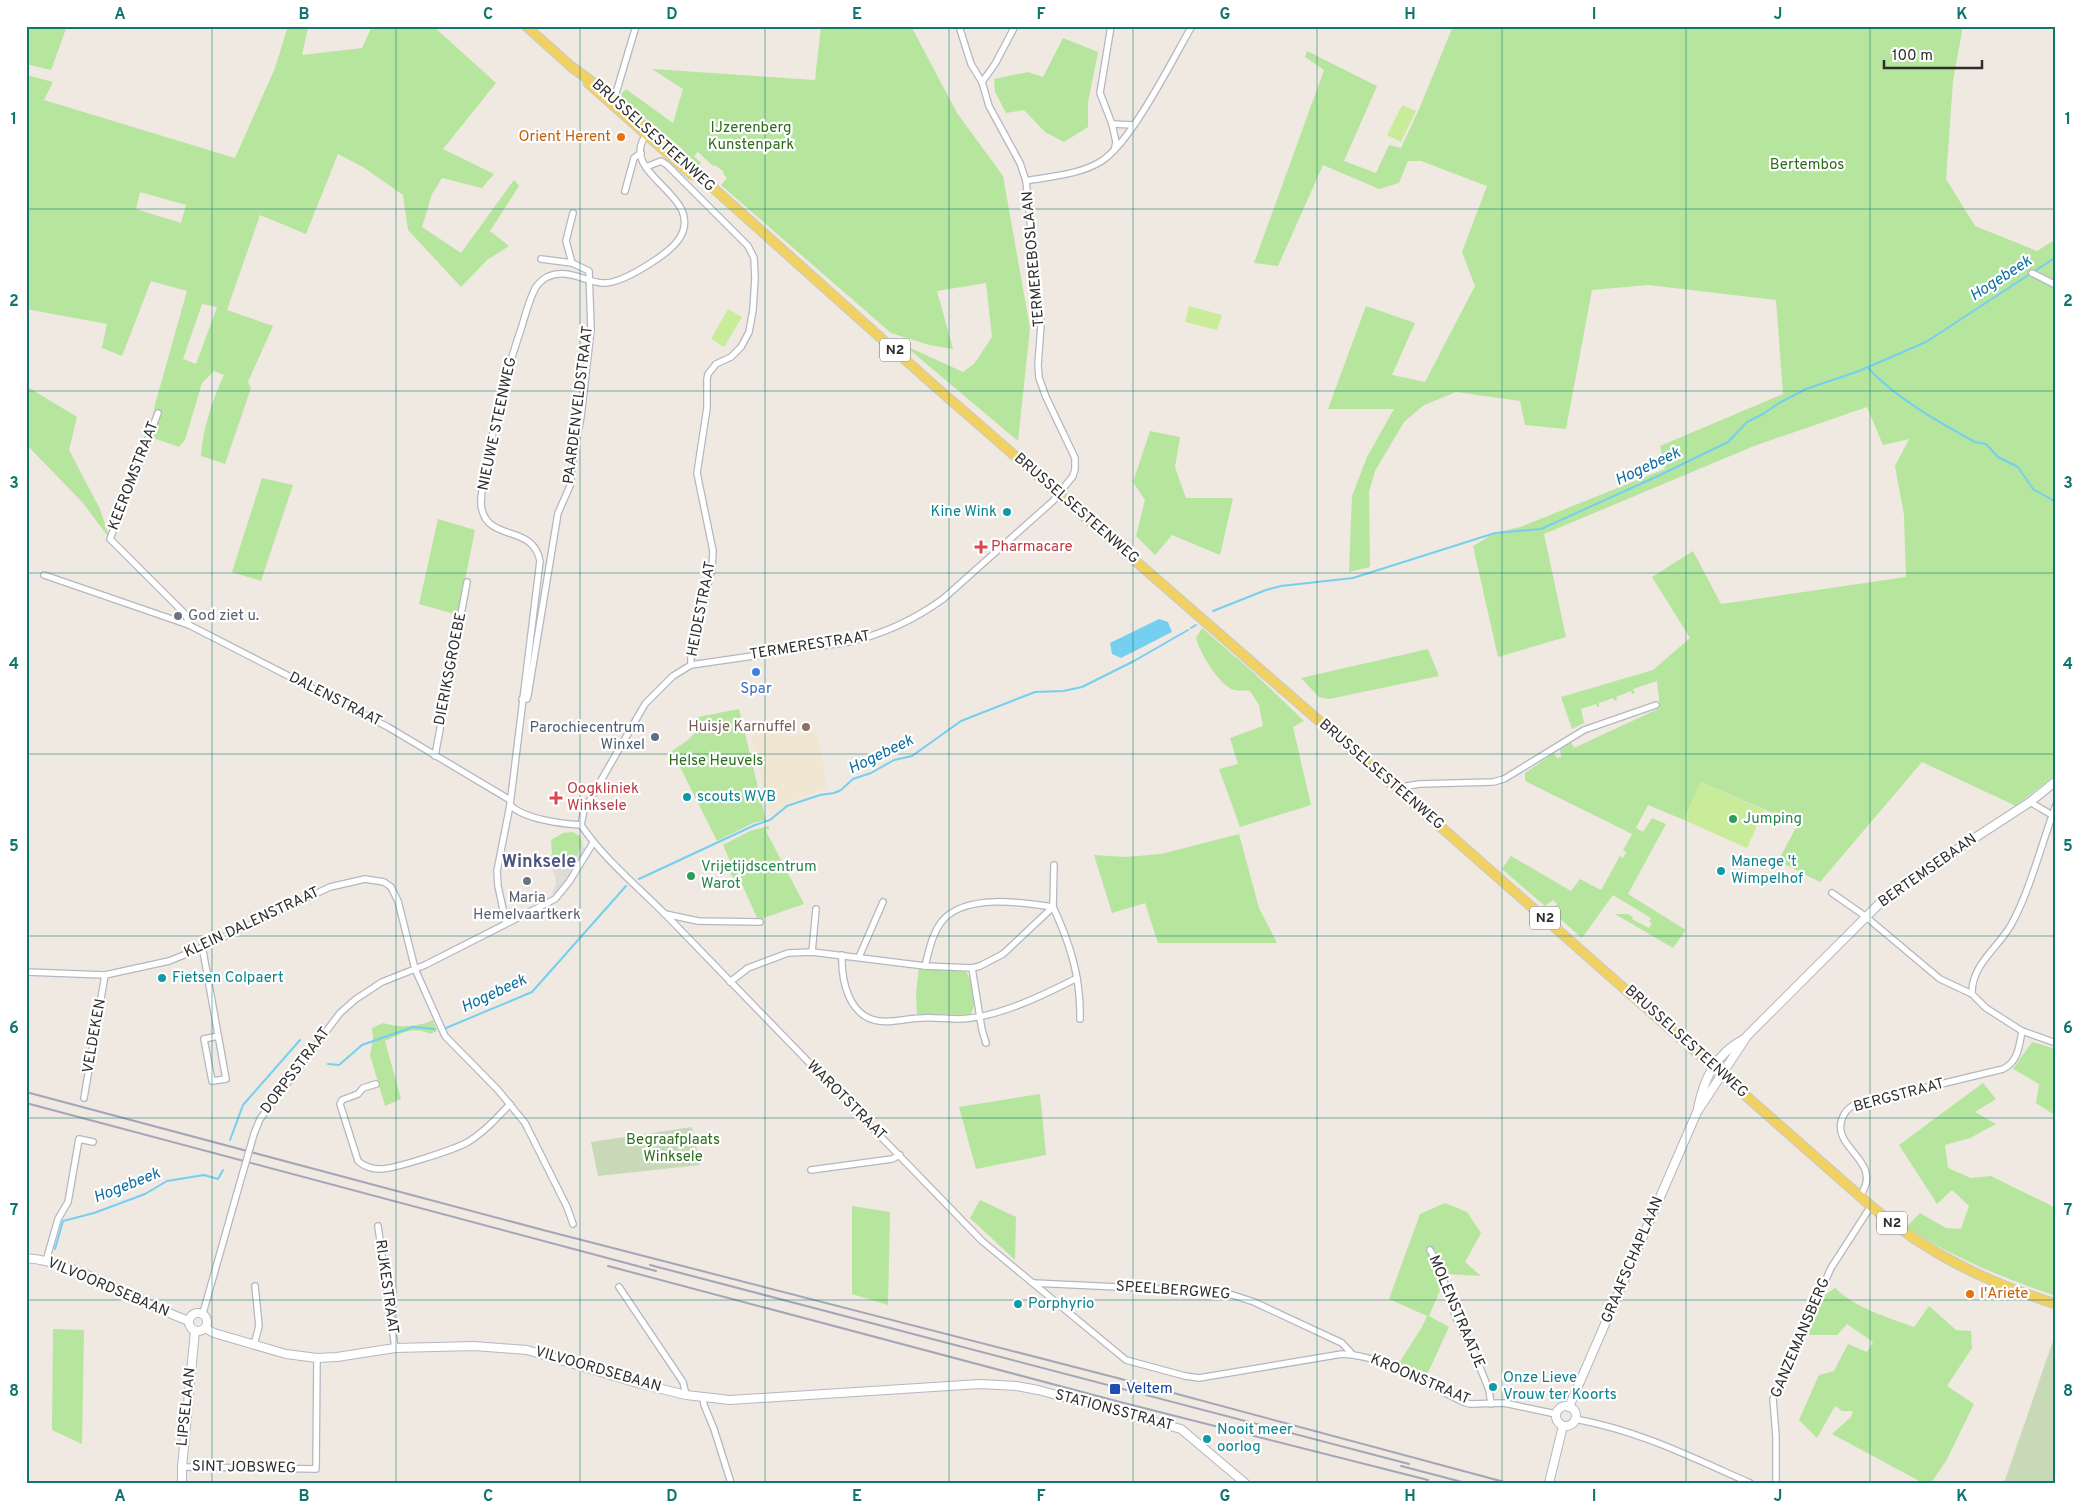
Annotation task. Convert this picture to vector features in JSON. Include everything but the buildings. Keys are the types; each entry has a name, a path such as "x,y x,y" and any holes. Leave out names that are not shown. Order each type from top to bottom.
{"main road":[{"name":"BRUSSELSESTEENWEG","path":"526,26 648,133 682,168 732,206 1871,1206 1902,1230 1971,1272 1996,1284 2056,1304"}],"street":[{"path":"610,100 616,93 636,26"},
{"name":"TERMEREBOSLAAN","path":"959,26 971,64 982,82 989,106 1020,163 1026,181 1041,325 1039,378 1075,462 1073,476 1058,494"},
{"path":"982,82 1015,26"},
{"path":"1111,26 1100,93 1112,124 1116,142 1115,148"},
{"path":"1026,181 1082,170 1100,162 1115,148 1134,125 1192,26"},
{"path":"1112,124 1134,125"},
{"path":"625,191 634,158 641,153 642,142 648,133"},
{"name":"NIEUWE STEENWEG","path":"510,802 540,561 536,549 526,538 495,528 485,517 481,509 488,456 512,354 537,285 548,277 557,275 575,275 590,280 610,283 624,279 670,249 681,236 684,221 681,206 652,177 646,168 641,153"},
{"name":"HEIDESTRAAT","path":"582,825 584,810 645,704 673,676 692,665 691,658 694,641 712,569 714,551 697,473 705,419 707,379 708,374 716,364 731,357 742,347 749,332 754,310 754,258 748,246 662,161 646,168"},
{"path":"572,263 566,241 573,212"},
{"path":"541,259 572,263 589,271 590,280"},
{"path":"2032,273 2056,284"},
{"name":"PAARDENVELDSTRAAT","path":"522,699 527,699 528,695 558,512 570,486 591,329 590,280"},
{"name":"KEEROMSTRAAT","path":"110,539 158,412"},
{"name":"TERMERESTRAAT","path":"692,665 849,642 873,637 894,628 928,610 943,599 1009,541 1058,494"},
{"name":"DALENSTRAAT","path":"110,539 186,615 189,625 388,727 510,802 518,811 555,822 582,825"},
{"path":"44,575 189,625"},
{"name":"DIERIKSGROEBE","path":"434,756 467,582"},
{"path":"1400,792 1407,786 1419,784 1494,782 1504,779 1584,730 1656,705"},
{"name":"BERTEMSEBAAN","path":"1722,1075 1748,1036 1865,916 1907,882 2030,802 2056,782"},
{"path":"506,923 497,879 510,802"},
{"path":"2030,802 2052,815"},
{"path":"1972,994 1972,982 1977,971 2007,931 2018,912 2056,805"},
{"name":"WAROTSTRAAT","path":"582,825 593,843 611,863 665,914 982,1241 1126,1360 1194,1378"},
{"name":"DORPSSTRAAT","path":"203,1313 254,1134 260,1119 340,1013 371,988 449,954 555,899 570,882 593,843"},
{"path":"1054,866 1053,907 1072,951 1079,993 1080,1019"},
{"name":"KLEIN DALENSTRAAT","path":"26,972 105,975 169,960 201,948 330,887 359,880 375,879 384,882 395,892 415,969 445,1036 525,1122 567,1207 573,1224"},
{"path":"1832,893 1865,916 1940,979 1972,994 1986,1008 2022,1032 2056,1043"},
{"path":"858,957 883,902"},
{"path":"925,966 932,939 942,921 954,910 984,902 1013,902 1053,907"},
{"path":"730,982 748,968 788,952 842,955 955,969 972,968 1003,954 1053,907"},
{"path":"812,952 816,909"},
{"path":"665,914 698,921 760,922"},
{"path":"201,948 218,1036 226,1079 212,1081 204,1039 218,1036"},
{"path":"842,955 841,967 846,989 853,1005 870,1019 882,1022 921,1018 959,1019 980,1015 1023,1003 1077,978"},
{"path":"972,968 986,1043"},
{"name":"VELDEKEN","path":"84,1098 105,975"},
{"name":"BERGSTRAAT","path":"1860,1196 1867,1182 1866,1171 1861,1161 1847,1144 1840,1128 1842,1118 1847,1110 1854,1105 2002,1070 2014,1061 2022,1032"},
{"name":"BERTEMSEBAAN","path":"1712,1067 1748,1036"},
{"name":"GRAAFSCHAPLAAN","path":"1569,1407 1697,1112 1706,1077 1712,1067"},
{"name":"GRAAFSCHAPLAAN","path":"1697,1112 1722,1075"},
{"path":"376,1084 363,1088 358,1094 342,1100 340,1104 358,1162 374,1169 386,1169 466,1144 484,1131 510,1104"},
{"path":"46,1261 58,1219 68,1202 79,1139 93,1142"},
{"path":"811,1170 892,1159 900,1155"},
{"name":"GANZEMANSBERG","path":"1776,1483 1776,1436 1773,1399 1831,1268 1871,1206"},
{"name":"RIJKESTRAAT","path":"378,1226 395,1348"},
{"name":"MOLENSTRAATJE","path":"1430,1250 1439,1266 1456,1318 1473,1350 1489,1390 1491,1404"},
{"name":"VILVOORDSEBAAN","path":"26,1258 46,1261 72,1269 189,1321"},
{"name":"SPEELBERGWEG","path":"1033,1283 1204,1291 1233,1295 1254,1302 1342,1343 1352,1354"},
{"path":"254,1345 259,1326 255,1286"},
{"path":"619,1287 683,1382 686,1395"},
{"path":"203,1313 208,1322 205,1328 196,1331 192,1329 189,1321 192,1315 203,1313"},
{"name":"VILVOORDSEBAAN","path":"205,1328 214,1333 286,1354 318,1358 395,1348 474,1346 527,1350 641,1384 686,1395 730,1400 995,1385"},
{"name":"LIPSELAAN","path":"182,1483 196,1331"},
{"path":"1333,1340 1340,1346 1342,1354"},
{"name":"KROONSTRAAT","path":"1194,1378 1342,1354 1352,1354 1369,1357 1463,1402 1470,1404 1504,1404 1556,1414"},
{"name":"SINT JOBSWEG","path":"182,1467 316,1469 318,1358"},
{"name":"STATIONSSTRAAT","path":"995,1385 1038,1390 1173,1426 1185,1433 1245,1483"},
{"path":"703,1397 704,1405 714,1429 731,1483"},
{"path":"1561,1407 1569,1407 1575,1413 1575,1419 1569,1425 1563,1426 1558,1422 1556,1414 1561,1407"},
{"path":"1575,1419 1618,1428 1646,1437 1750,1483"},
{"path":"1549,1479 1563,1426"}],"shaded area":[{"path":"786,723 790,737 817,731 827,788 792,801 770,814 751,737 755,736 753,729"},
{"path":"581,846 585,848 565,886 554,895 552,892 556,885 555,876 548,858 552,854 558,860 569,862 575,859"}],"green space":[{"path":"26,26 67,26 51,70 26,64"},
{"path":"288,26 308,28 302,55 362,48 372,26 433,26 496,83 443,149 494,174 482,188 442,178 432,194 422,227 461,253 514,180 519,186 490,231 509,246 487,260 461,287 408,230 403,195 363,167 338,154 306,234 260,215 227,310 273,326 248,382 251,388 225,464 201,456 209,414 224,375 214,371 202,383 185,440 179,447 148,436 187,291 151,281 122,356 102,348 107,324 26,309 26,75 53,82 44,100 235,158 275,68","holes":["140,192 186,205 181,223 136,209","202,304 217,307 196,364 183,359"]},
{"name":"IJzerenberg Kunstenpark","path":"821,26 911,26 957,113 1003,176 1030,328 1018,441 904,345 963,372 974,364 992,337 986,283 937,291 953,349 929,345 891,333 721,185 727,178 723,174 724,172 715,165 713,166 698,152 694,156 701,163 698,166 681,148 619,96 626,89 673,123 683,89 652,69 815,80"},
{"name":"Bertembos","path":"1453,26 1963,26 1953,81 1946,179 1975,226 2037,251 2056,239 2056,774 2016,806 1922,762 1820,882 1778,861 1798,824 1701,782 1684,820 1648,805 1636,828 1643,832 1652,818 1666,824 1628,894 1686,930 1673,948 1615,914 1628,914 1633,917 1632,919 1649,928 1652,923 1649,922 1651,918 1613,895 1582,938 1551,911 1557,904 1553,900 1545,906 1502,869 1511,856 1571,891 1580,879 1601,890 1620,856 1623,858 1626,852 1623,850 1632,834 1525,781 1525,773 1554,753 1557,758 1561,757 1560,749 1571,742 1574,748 1660,708 1657,681 1633,689 1635,693 1632,694 1631,691 1616,697 1617,700 1615,701 1613,698 1599,703 1597,707 1596,704 1581,709 1584,723 1572,729 1561,697 1653,670 1690,638 1652,577 1693,551 1721,604 1906,577 1904,515 1895,466 1909,439 1883,445 1867,407 1754,446 1544,534 1566,637 1498,657 1473,546 1495,533 1520,527 1665,469 1660,446 1783,394 1776,300 1648,285 1592,290 1566,429 1525,425 1520,401 1456,392 1424,405 1404,422 1375,471 1369,492 1370,567 1349,572 1352,496 1367,457 1394,409 1328,409 1366,306 1415,323 1392,375 1425,382 1475,286 1462,252 1487,186 1421,161 1408,161 1399,183 1379,189 1323,165 1278,266 1254,263 1324,70 1305,57 1307,51 1377,86 1344,161 1376,173 1389,145 1401,148"},
{"path":"1063,38 1098,52 1088,102 1088,127 1064,142 1045,132 1024,110 1006,113 995,92 994,79 1028,72 1043,77"},
{"path":"1402,105 1416,111 1401,142 1387,135"},
{"path":"1189,306 1222,315 1217,330 1185,322"},
{"path":"728,309 742,317 724,347 711,339"},
{"path":"26,386 77,417 69,450 100,509 110,539 83,503 26,444"},
{"path":"1150,431 1180,437 1175,467 1186,498 1233,498 1220,555 1172,535 1155,555 1136,536 1145,500 1133,482"},
{"path":"262,478 293,485 261,581 232,572"},
{"path":"438,519 475,530 458,615 419,604"},
{"path":"1202,628 1253,672 1304,721 1293,727 1311,805 1240,827 1219,769 1238,764 1230,738 1263,726 1259,705 1250,691 1234,690 1222,682 1216,675 1206,660 1196,638"},
{"path":"1428,649 1439,676 1329,699 1319,697 1301,678"},
{"name":"Helse Heuvels","path":"739,709 766,820 753,823 717,841 672,751 688,740 701,726 698,717"},
{"name":"Jumping","path":"1701,782 1764,810 1747,848 1684,820"},
{"path":"769,826 769,829 766,829 767,833 804,904 758,920 741,882 736,884 730,872 734,870 723,845 750,831"},
{"path":"573,832 580,836 582,842 579,854 571,861 565,861 552,854 551,840 563,833"},
{"path":"1239,834 1259,908 1277,943 1158,943 1145,903 1112,913 1094,855 1125,857 1161,854"},
{"path":"919,968 966,972 974,993 974,1005 970,1015 917,1014 916,993"},
{"path":"433,1020 437,1031 430,1034 424,1031 413,1030 385,1041 401,1099 385,1106 370,1055 373,1039 372,1028 383,1023 395,1026 408,1026"},
{"path":"2032,1042 2056,1049 2056,1116 2036,1103 2039,1084 2013,1069"},
{"path":"1983,1083 1996,1099 1975,1112 1996,1124 1970,1138 1945,1145 1948,1168 1971,1178 1991,1176 2056,1208 2056,1296 1978,1266 1941,1248 1906,1227 1920,1213 1946,1228 1961,1229 1969,1206 1952,1190 1937,1204 1899,1145"},
{"path":"1040,1094 1046,1155 976,1169 959,1107"},
{"name":"Begraafplaats Winksele","path":"692,1127 700,1165 598,1176 591,1142"},
{"path":"980,1200 1016,1217 1015,1260 970,1218"},
{"path":"1445,1203 1467,1212 1481,1233 1465,1262 1481,1276 1447,1274 1429,1316 1449,1327 1425,1379 1399,1367 1399,1363 1427,1316 1389,1299 1420,1214"},
{"path":"852,1206 890,1212 888,1305 852,1294"},
{"path":"1835,1288 1863,1307 1914,1327 1929,1306 1956,1330 1971,1331 1972,1348 1947,1386 1974,1404 1946,1461 1931,1483 1923,1483 1832,1434 1851,1417 1853,1411 1842,1411 1835,1406 1817,1438 1799,1420 1819,1375 1834,1371 1848,1344 1867,1352 1873,1342 1847,1324 1837,1335 1808,1335 1820,1298"},
{"path":"53,1329 84,1330 82,1444 52,1430"},
{"path":"2056,1332 2056,1483 2004,1483"}],"water":[{"path":"1159,619 1168,622 1172,632 1121,658 1112,654 1110,643"}],"waterway":[{"name":"Hogebeek","path":"1213,611 1281,586 1353,578 1495,533 1541,529 1728,442 1747,422 1806,389 1859,371 1926,342 2056,257"},
{"path":"1867,367 1891,389 1918,409 1975,442 1986,444 1998,457 2018,467 2033,489 2056,502"},
{"name":"Hogebeek","path":"1191,628 1196,625"},
{"name":"Hogebeek","path":"639,879 755,825 770,820 787,806 820,795 834,793 841,790 853,779 871,773 894,760 912,756 961,721 1035,692 1063,691 1082,687 1134,661 1188,630"},
{"name":"Hogebeek","path":"446,1028 532,992 626,886"},
{"name":"Hogebeek","path":"328,1064 339,1065 362,1045 413,1027 435,1029"},
{"name":"Hogebeek","path":"230,1140 243,1105 300,1040"},
{"name":"Hogebeek","path":"55,1249 63,1221 94,1213 145,1194 167,1181 204,1175 218,1179 223,1170"}],"railway":[{"path":"26,1092 543,1230 1125,1380 1508,1483"},
{"path":"26,1103 656,1271"},
{"path":"650,1265 1409,1464"},
{"path":"608,1266 1120,1402 1428,1480"},
{"path":"1401,1466 1466,1483"}],"place":[{"name":"Orient Herent","path":"621,137"},
{"name":"Kine Wink","path":"1007,512"},
{"name":"Pharmacare","path":"981,547"},
{"name":"God ziet u.","path":"178,616"},
{"name":"Spar","path":"756,672"},
{"name":"Huisje Karnuffel","path":"806,727"},
{"name":"Parochiecentrum Winxel","path":"655,737"},
{"name":"scouts WVB","path":"687,797"},
{"name":"Oogkliniek Winksele","path":"556,798"},
{"name":"Jumping","path":"1733,819"},
{"name":"Manege 't Wimpelhof","path":"1721,871"},
{"name":"Vrijetijdscentrum Warot","path":"691,876"},
{"name":"Maria Hemelvaartkerk","path":"527,881"},
{"name":"Fietsen Colpaert","path":"162,978"},
{"name":"l'Ariete","path":"1970,1294"},
{"name":"Porphyrio","path":"1018,1304"},
{"name":"Onze Lieve Vrouw ter Koorts","path":"1493,1387"},
{"name":"Veltem","path":"1115,1389"},
{"name":"Nooit meer oorlog","path":"1207,1439"}],"district":[{"name":"Winksele","path":"539,862"}]}
